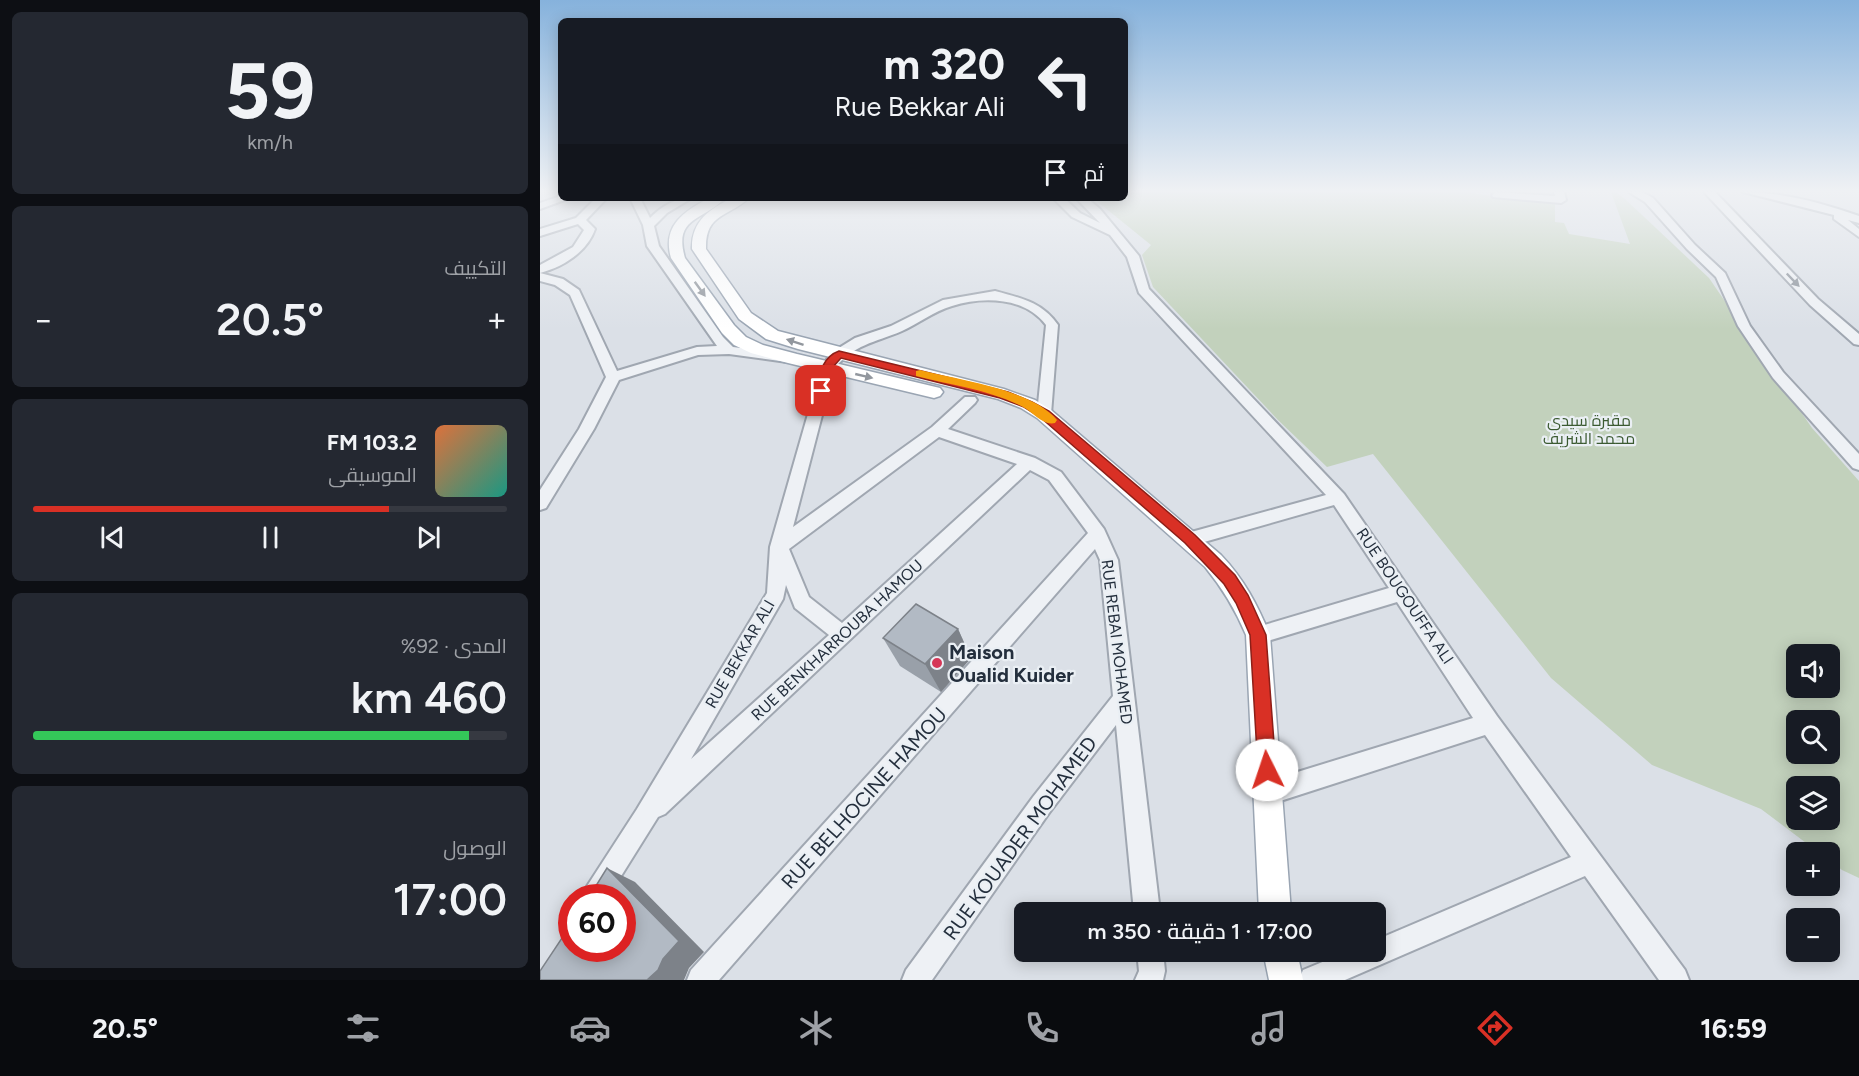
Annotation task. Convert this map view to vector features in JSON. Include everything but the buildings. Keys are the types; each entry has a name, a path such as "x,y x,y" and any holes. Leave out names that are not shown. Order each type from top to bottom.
{"main road":[{"path":"674,238 673,246 678,258 728,329 740,341 757,349 794,359 833,361 1004,395 1028,404 1044,414 1190,539 1230,580 1243,600 1258,635 1274,902"},
{"path":"697,238 699,249 706,261 745,316 772,335 833,361 1011,412 1066,434"},
{"path":"1282,962 1286,980"}],"street":[{"path":"540,270 576,250 588,238"},
{"path":"651,238 653,246 718,340 729,350"},
{"name":"RUE BOUGOUFFA ALI","path":"1116,238 1132,256 1143,290 1338,498 1489,723 1676,980"},
{"path":"1683,238 1721,276 1744,326 1778,375 1859,464"},
{"path":"1753,238 1814,302 1859,341"},
{"path":"1768,238 1828,300 1859,328"},
{"path":"540,277 559,282 575,293 613,377"},
{"path":"833,361 860,341 896,329 947,303 995,294 1043,313 1052,325 1044,414"},
{"path":"542,495 586,429 613,377 697,351 718,340"},
{"path":"697,351 729,350 794,359"},
{"name":"RUE BEKKAR ALI","path":"601,884 645,817 776,594 780,547 833,361"},
{"path":"843,634 802,602 780,547 938,431 970,400"},
{"name":"RUE REBAI MOHAMED","path":"938,431 1029,462 1054,477 1098,534 1109,560 1145,902"},
{"name":"RUE BENKHARROUBA HAMOU","path":"645,817 1029,462"},
{"path":"1190,539 1338,498"},
{"name":"RUE BELHOCINE HAMOU","path":"701,980 1098,534"},
{"path":"1258,635 1403,592"},
{"name":"RUE KOUADER MOHAMED","path":"916,980 1041,806 1125,697"},
{"path":"1268,793 1489,723"},
{"path":"1313,980 1589,862"},
{"path":"1149,980 1152,971 1151,962"}],"green space":[{"name":"مقبرة سيدي محمد الشريف","path":"1142,238 1592,238 1630,244 1628,238 1666,238 1709,278 1812,428 1859,481 1859,878 1840,868 1840,842 1805,842 1789,830 1840,830 1840,776 1786,776 1786,828 1761,809 1652,765 1551,678 1373,454 1327,467 1278,420 1153,287 1142,255 1151,245"}],"slow traffic":[{"path":"920,374 1004,395 1028,404 1051,420"}],"place":[{"name":"Maison Oualid Kuider","path":"937,663"}],"route":[{"path":"821,391 827,368 839,354 1004,395 1028,404 1044,414 1190,539 1230,580 1243,600 1258,635 1267,770"}]}
